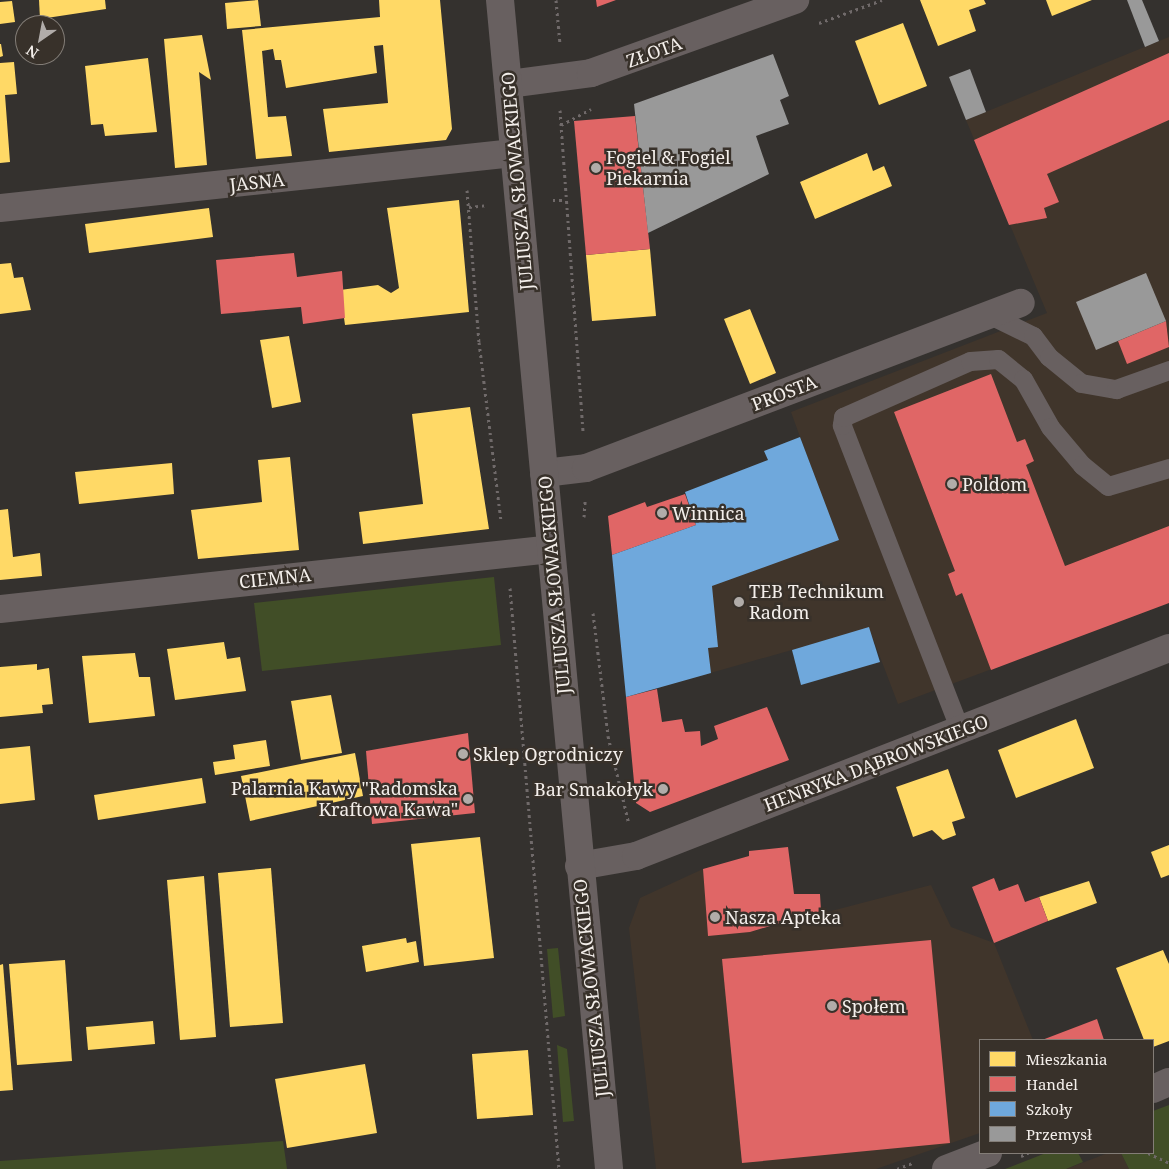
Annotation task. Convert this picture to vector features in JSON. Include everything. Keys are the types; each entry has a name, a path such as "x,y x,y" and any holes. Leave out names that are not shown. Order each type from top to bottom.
{"street":[{"name":"JULIUSZA SŁOWACKIEGO","path":"500,0 579,866 609,1169"},
{"name":"ZŁOTA","path":"508,84 560,80 624,64 795,0"},
{"name":"JASNA","path":"0,208 514,153"},
{"name":"PROSTA","path":"544,473 586,468 1020,303"},
{"name":"CIEMNA","path":"0,609 551,549"},
{"name":"HENRYKA DĄBROWSKIEGO","path":"579,866 636,856 1169,648"},
{"path":"1154,1089 1169,1082"},
{"path":"946,1169 985,1154"}],"lane":[{"path":"990,315 1033,336 1049,357 1081,383 1116,389 1169,370"},
{"path":"960,730 842,425 843,417 970,361 998,359 1023,379 1050,427 1082,465 1108,486 1169,468"}],"path":[{"path":"556,0 560,80 560,138 586,468 584,522"},
{"path":"467,184 479,342 504,553 559,1169"},
{"path":"1150,1154 1169,1163"}],"shaded area":[{"path":"1169,37 1169,603 898,704 869,628 626,697 612,555 816,481 791,412 1047,313 966,120"},
{"path":"703,869 708,935 750,932 931,885 951,927 994,943 1033,1039 979,1039 979,1133 876,1169 656,1169 629,928 640,898"},
{"path":"1105,1154 1122,1154 1129,1169 1066,1169"}],"green space":[{"path":"494,577 501,645 262,671 254,603"},
{"path":"558,948 565,1016 553,1018 547,949"},
{"path":"557,1045 567,1049 574,1121 563,1122"},
{"path":"1169,1105 1169,1169 1129,1169 1122,1154 1154,1154 1154,1111"},
{"path":"283,1141 287,1169 0,1169 0,1161"},
{"path":"1043,1154 1079,1154 1083,1162 1066,1169 1005,1169"}],"building: Mieszkania":[{"path":"39,0 105,0 106,9 65,15 40,15"},
{"path":"258,0 261,26 227,29 225,3"},
{"path":"379,0 440,0 452,129 446,140 329,152 323,109 388,103 383,45 374,46 377,73 286,88 281,60 275,60 273,49 262,51 268,117 286,116 292,156 256,159 242,30 380,17"},
{"path":"920,0 984,0 986,4 969,10 976,31 938,46"},
{"path":"1046,0 1092,0 1052,16"},
{"path":"12,1 15,22 0,24 0,2"},
{"path":"903,23 927,86 879,105 855,41"},
{"path":"202,35 211,80 199,72 207,165 175,168 164,39"},
{"path":"0,44 3,56 0,57"},
{"path":"148,58 157,132 105,136 103,124 91,125 85,66"},
{"path":"14,62 17,94 5,95 10,162 0,163 0,63"},
{"path":"867,153 873,171 884,166 892,186 815,219 800,182"},
{"path":"459,200 469,312 345,325 340,290 378,285 391,293 399,288 387,208"},
{"path":"209,208 213,237 89,253 85,224"},
{"path":"650,249 656,316 592,321 586,255"},
{"path":"11,263 14,278 23,277 31,310 0,314 0,264"},
{"path":"750,309 776,373 750,384 724,319"},
{"path":"289,336 301,402 272,408 260,340"},
{"path":"470,407 489,529 363,544 359,512 423,504 412,414"},
{"path":"290,457 299,550 198,559 191,510 262,502 258,460"},
{"path":"172,463 174,494 79,504 75,472"},
{"path":"8,509 13,557 40,553 42,576 0,580 0,510"},
{"path":"224,642 227,659 240,657 246,691 175,700 167,649"},
{"path":"135,653 139,677 150,677 155,716 89,723 82,656"},
{"path":"37,664 37,670 49,668 53,704 42,705 43,713 0,717 0,667"},
{"path":"331,695 342,753 301,760 291,701"},
{"path":"1076,719 1094,768 1016,798 998,750"},
{"path":"266,740 270,766 215,775 213,762 235,759 233,745"},
{"path":"30,746 35,800 0,804 0,749"},
{"path":"355,753 363,796 250,821 241,776"},
{"path":"948,769 965,818 952,822 956,835 943,840 932,830 913,837 896,787"},
{"path":"202,778 206,803 98,820 94,795"},
{"path":"480,837 494,958 424,966 411,844"},
{"path":"1169,845 1169,875 1161,878 1151,852"},
{"path":"271,868 283,1023 230,1027 218,873"},
{"path":"204,876 216,1037 180,1040 167,880"},
{"path":"1089,881 1097,903 1048,921 1039,897"},
{"path":"406,938 407,943 416,941 419,962 366,972 362,946"},
{"path":"1163,950 1169,964 1169,1041 1154,1047 1154,1039 1144,1039 1116,968"},
{"path":"65,960 72,1061 17,1065 9,964"},
{"path":"3,964 13,1090 0,1091 0,965"},
{"path":"153,1021 155,1044 88,1050 86,1027"},
{"path":"528,1050 533,1115 477,1119 472,1054"},
{"path":"365,1064 377,1133 287,1148 275,1079"}],"building: Handel":[{"path":"596,0 616,0 597,7"},
{"path":"1169,53 1169,120 1047,174 1059,202 1044,208 1047,218 1009,225 974,140"},
{"path":"635,116 650,249 586,255 574,121"},
{"path":"294,253 297,277 342,271 345,318 303,324 301,307 221,314 216,260"},
{"path":"1166,321 1169,347 1127,364 1118,341"},
{"path":"991,374 1017,442 1025,439 1034,461 1026,465 1065,566 1169,526 1169,603 991,670 962,593 956,596 948,574 955,571 894,412"},
{"path":"685,494 696,525 612,555 608,516 645,502 647,507"},
{"path":"657,689 662,722 682,719 685,732 700,731 701,746 718,739 714,726 767,707 789,760 650,812 636,803 626,697"},
{"path":"468,733 475,813 372,824 366,751"},
{"path":"788,847 794,894 820,894 821,911 750,932 708,936 703,869 749,856 749,851"},
{"path":"994,878 999,891 1018,884 1025,902 1039,897 1048,921 994,943 972,887"},
{"name":"Społem","path":"931,940 950,1143 742,1163 722,959"},
{"path":"1097,1019 1104,1039 1045,1039"}],"building: Szkoły":[{"name":"TEB Technikum Radom","path":"800,437 839,540 712,586 718,647 708,648 711,673 626,697 612,555 696,525 685,492 768,460 764,451"},
{"path":"869,627 880,662 801,685 792,650"}],"building: Przemysł":[{"path":"1127,0 1142,0 1159,41 1145,47"},
{"path":"773,54 789,96 780,100 789,124 756,136 769,174 648,233 634,104"},
{"path":"970,69 986,112 966,120 949,77"},
{"path":"1146,273 1166,321 1096,350 1076,302"}],"place":[{"name":"Fogiel & Fogiel Piekarnia","path":"596,168"},
{"name":"Poldom","path":"952,484"},
{"name":"Winnica","path":"662,513"},
{"name":"TEB Technikum Radom","path":"739,602"},
{"name":"Sklep Ogrodniczy","path":"463,754"},
{"name":"Bar Smakołyk","path":"663,789"},
{"name":"Palarnia Kawy \"Radomska Kraftowa Kawa\"","path":"468,799"},
{"name":"Nasza Apteka","path":"715,917"},
{"name":"Społem","path":"832,1006"}]}
